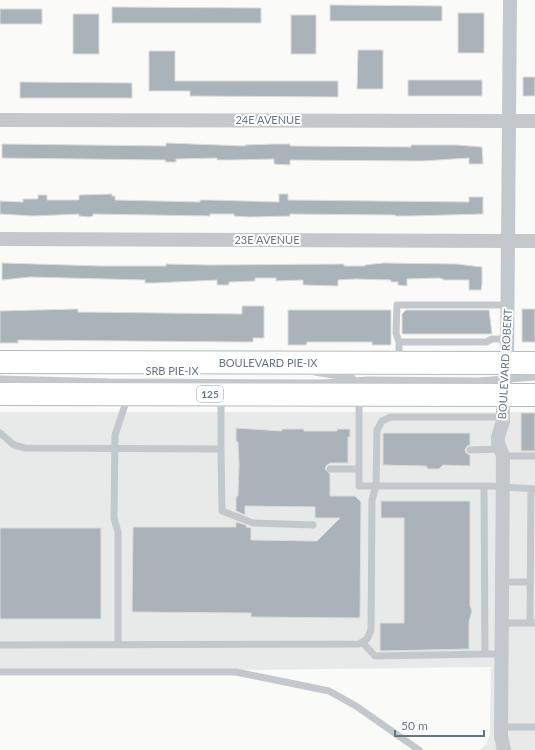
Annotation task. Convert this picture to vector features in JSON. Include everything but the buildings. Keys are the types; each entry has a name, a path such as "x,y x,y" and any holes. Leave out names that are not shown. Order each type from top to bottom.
{"main road":[{"name":"BOULEVARD PIE-IX","path":"0,362 399,363 450,352 535,395"},
{"name":"BOULEVARD PIE-IX","path":"0,394 221,394 363,388 505,379 535,363"}],"street":[{"name":"BOULEVARD ROBERT","path":"504,750 501,727 503,488 502,452 498,437 503,417 508,339 510,0"},
{"name":"24E AVENUE","path":"0,120 535,121"},
{"name":"23E AVENUE","path":"0,239 535,242"}],"lane":[{"path":"399,363 399,342 396,334 397,305 508,305"},
{"path":"399,342 450,352 492,339 508,339"},
{"path":"276,363 327,374 363,388 359,486 484,486 533,489 530,582 532,623 502,623"},
{"path":"505,379 535,377"},
{"name":"SRB PIE-IX","path":"0,379 109,382 321,383 363,388"},
{"path":"118,645 118,532 114,518 115,449 116,431 127,402 128,394"},
{"path":"221,394 222,511 253,523 312,525"},
{"path":"0,645 349,646 362,643 369,636 371,630 372,500 376,486 376,433 378,426 384,419 391,417 503,417"},
{"path":"0,433 20,448 221,449"},
{"path":"470,450 534,456"},
{"path":"330,469 359,469"},
{"path":"484,486 485,654"},
{"path":"502,582 530,582"},
{"path":"362,643 375,656 502,654"},
{"path":"0,672 236,672 329,690 356,706 419,750"},
{"path":"501,727 535,727"}],"shaded area":[{"path":"0,412 535,412 535,750 480,750 487,743 490,734 491,667 0,673"}]}
